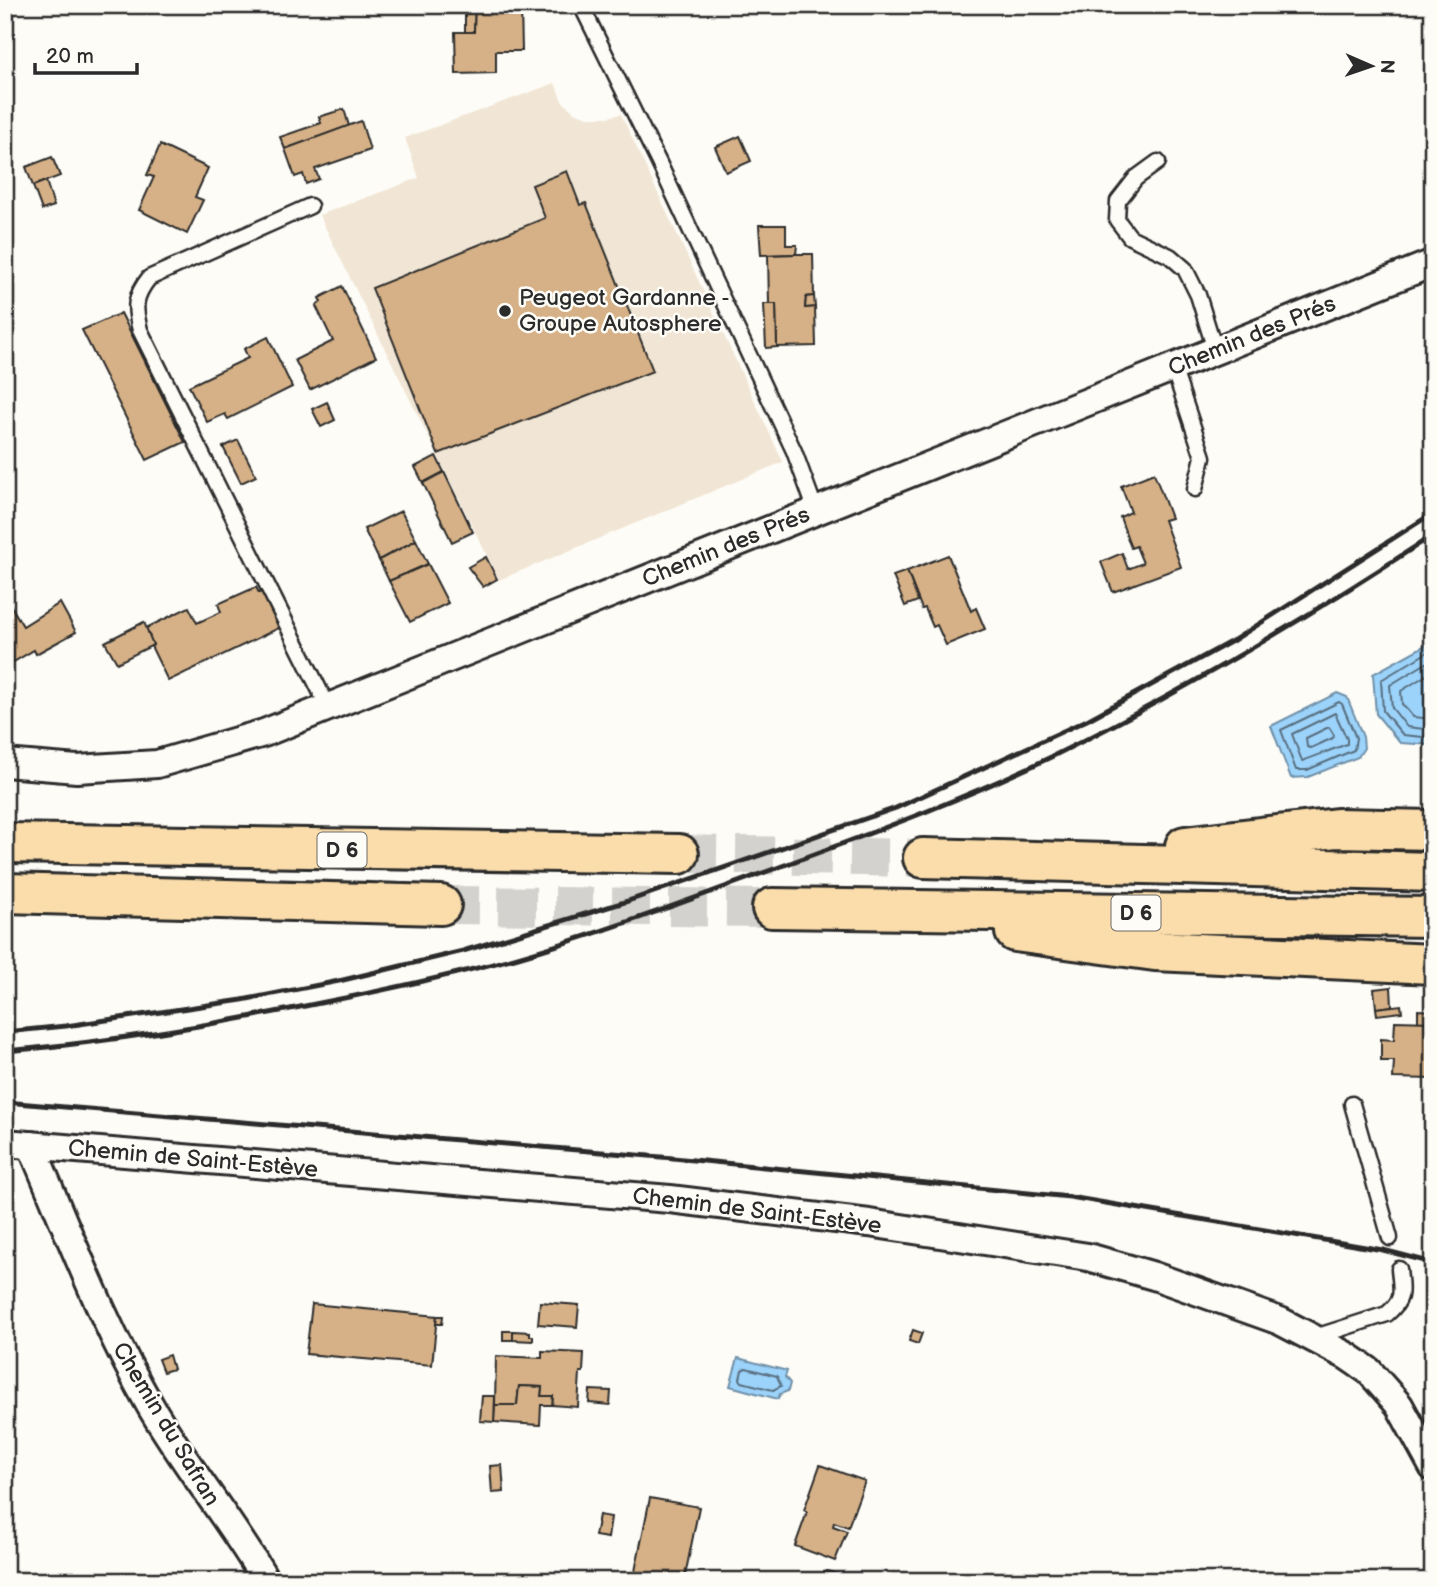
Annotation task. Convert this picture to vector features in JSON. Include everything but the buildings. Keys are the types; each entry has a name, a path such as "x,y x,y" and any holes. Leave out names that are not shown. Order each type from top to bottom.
{"highway":[{"path":"1054,861 1337,828 1433,830"},
{"name":"D 6","path":"5,843 679,855"},
{"name":"D 6","path":"923,859 1433,872"},
{"name":"D 6","path":"5,893 441,905"},
{"name":"D 6","path":"772,908 1433,917"},
{"path":"839,909 1155,951 1433,964"}],"street":[{"name":"Chemin des Prés","path":"5,763 77,769 158,764 264,733 1433,263"},
{"name":"Chemin de Saint-Estève","path":"18,1144 670,1199 869,1223 1087,1257 1154,1276 1280,1321 1348,1356 1369,1371 1386,1389 1415,1431 1433,1467"},
{"name":"Chemin du Safran","path":"18,1144 131,1371 182,1457 266,1581"}],"lane":[{"path":"581,5 665,176 794,451 816,511"},
{"path":"1158,162 1136,178 1118,201 1117,220 1130,237 1170,256 1185,269 1198,295 1215,351"},
{"path":"310,206 149,278 139,291 135,310 140,330 328,707"},
{"path":"1173,368 1202,457 1195,489"},
{"path":"1352,1104 1390,1238"},
{"path":"1315,1337 1387,1314 1402,1296 1399,1269"}],"shaded area":[{"path":"555,83 562,101 574,112 588,117 621,114 783,462 499,580 319,215 419,178 405,138"}],"water":[{"path":"1433,641 1433,745 1400,743 1376,714 1373,674"},
{"path":"1337,693 1347,697 1363,737 1364,748 1358,757 1308,777 1291,778 1271,726"},
{"path":"738,1358 787,1371 785,1377 790,1383 788,1391 780,1394 778,1399 730,1386"}],"tunnel":[{"path":"679,854 923,858"},
{"path":"441,905 772,908"}],"railway":[{"path":"5,1032 66,1026 242,1000 339,981 463,951 628,901 896,808 1087,720 1234,640 1433,513"},
{"path":"5,1051 86,1043 206,1025 404,986 535,952 690,900 851,841 986,787 1053,756 1246,652 1433,535"},
{"path":"5,1102 673,1158 1070,1197 1383,1250 1433,1263"}],"place":[{"name":"Peugeot Gardanne - Groupe Autosphere","path":"505,311"}]}
